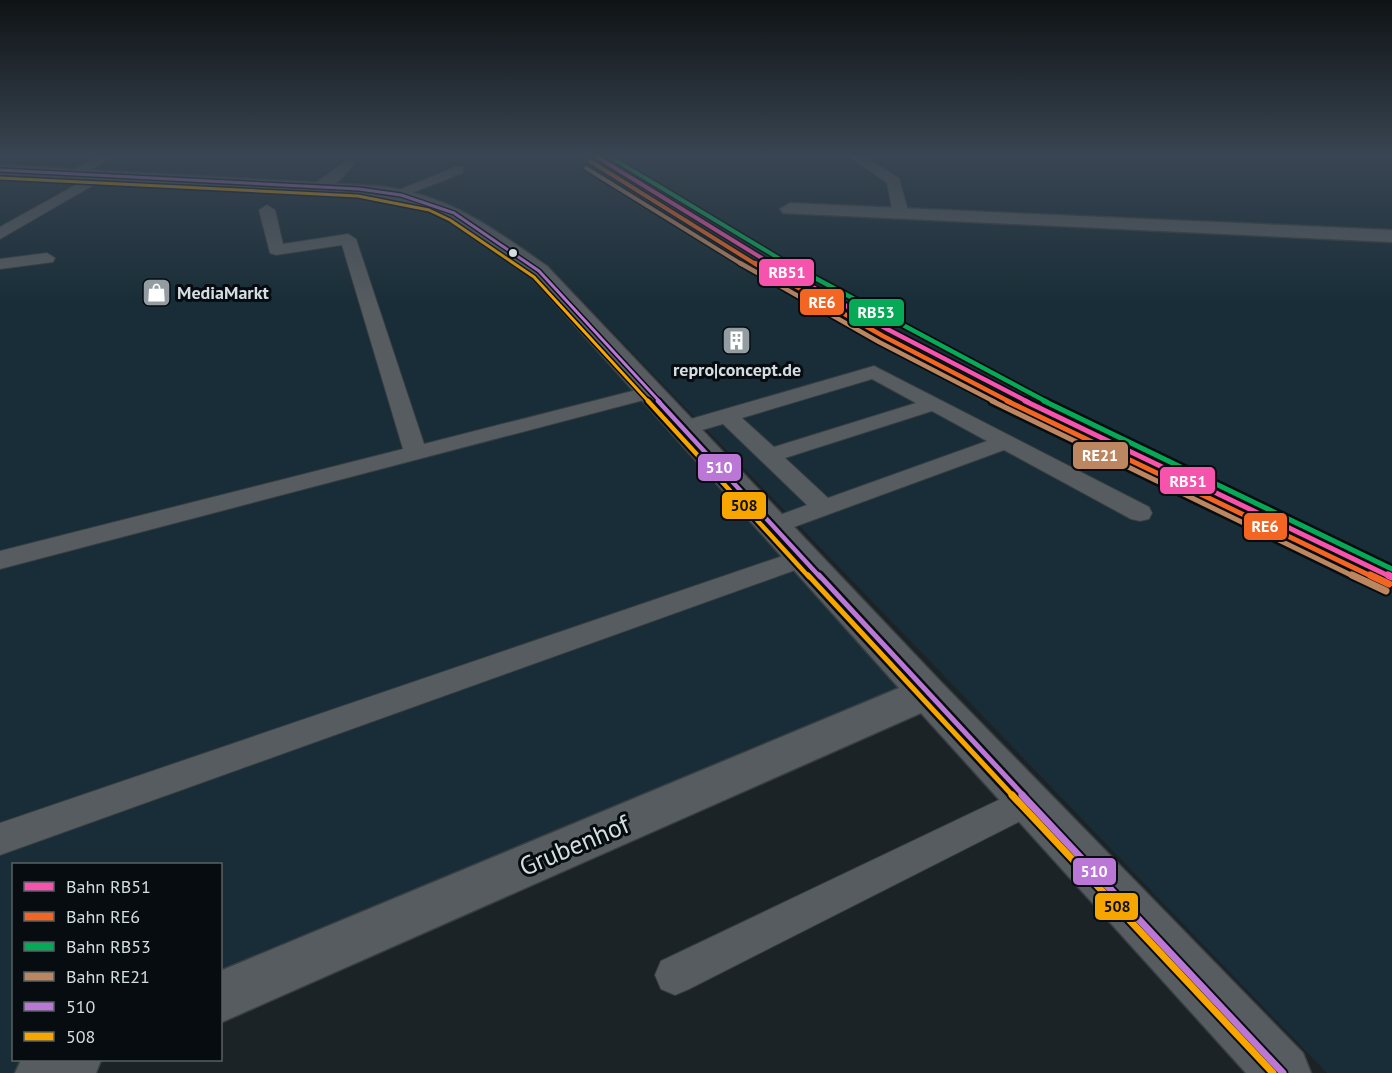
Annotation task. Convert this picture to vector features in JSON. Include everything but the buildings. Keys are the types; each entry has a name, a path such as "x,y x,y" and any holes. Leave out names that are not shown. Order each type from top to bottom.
{"street":[{"path":"437,205 485,233 539,272 927,693 1283,1073"},
{"path":"790,209 1389,237"},
{"name":"Grubenhof","path":"222,996 927,693"},
{"path":"43,1073 70,1061"}],"lane":[{"path":"0,234 49,205"},
{"path":"899,205 901,214"},
{"path":"267,210 276,250 348,239 415,452"},
{"path":"0,264 47,258"},
{"path":"685,429 874,372 1140,513"},
{"path":"0,560 652,392"},
{"path":"769,456 933,404"},
{"path":"728,416 824,508"},
{"path":"774,526 1005,442"},
{"path":"0,839 803,558"},
{"path":"675,975 1028,801"}],"shaded area":[{"path":"0,205 1392,205 1392,1073 1327,1073 543,260 528,248 542,260 652,392 927,693 222,997 222,863 12,863 12,1061 72,1061 43,1073 0,1073"}],"rail line":[{"name":"RE21","path":"645,205 842,322 941,375 1131,470 1386,591"},
{"name":"RE6","path":"661,205 772,273 945,369 1134,464 1389,584"},
{"name":"RB51","path":"674,205 850,309 949,362 1138,457 1392,577"},
{"name":"RB53","path":"689,205 798,269 993,375 1191,474 1392,569"}],"transit line":[{"name":"508","path":"411,205 429,210 450,220 534,277 921,698 1273,1073"},
{"name":"510","path":"436,205 454,213 539,271 927,693 1283,1073"}],"place":[{"name":"MediaMarkt","path":"156,292"},
{"name":"repro|concept.de","path":"737,340"}]}
